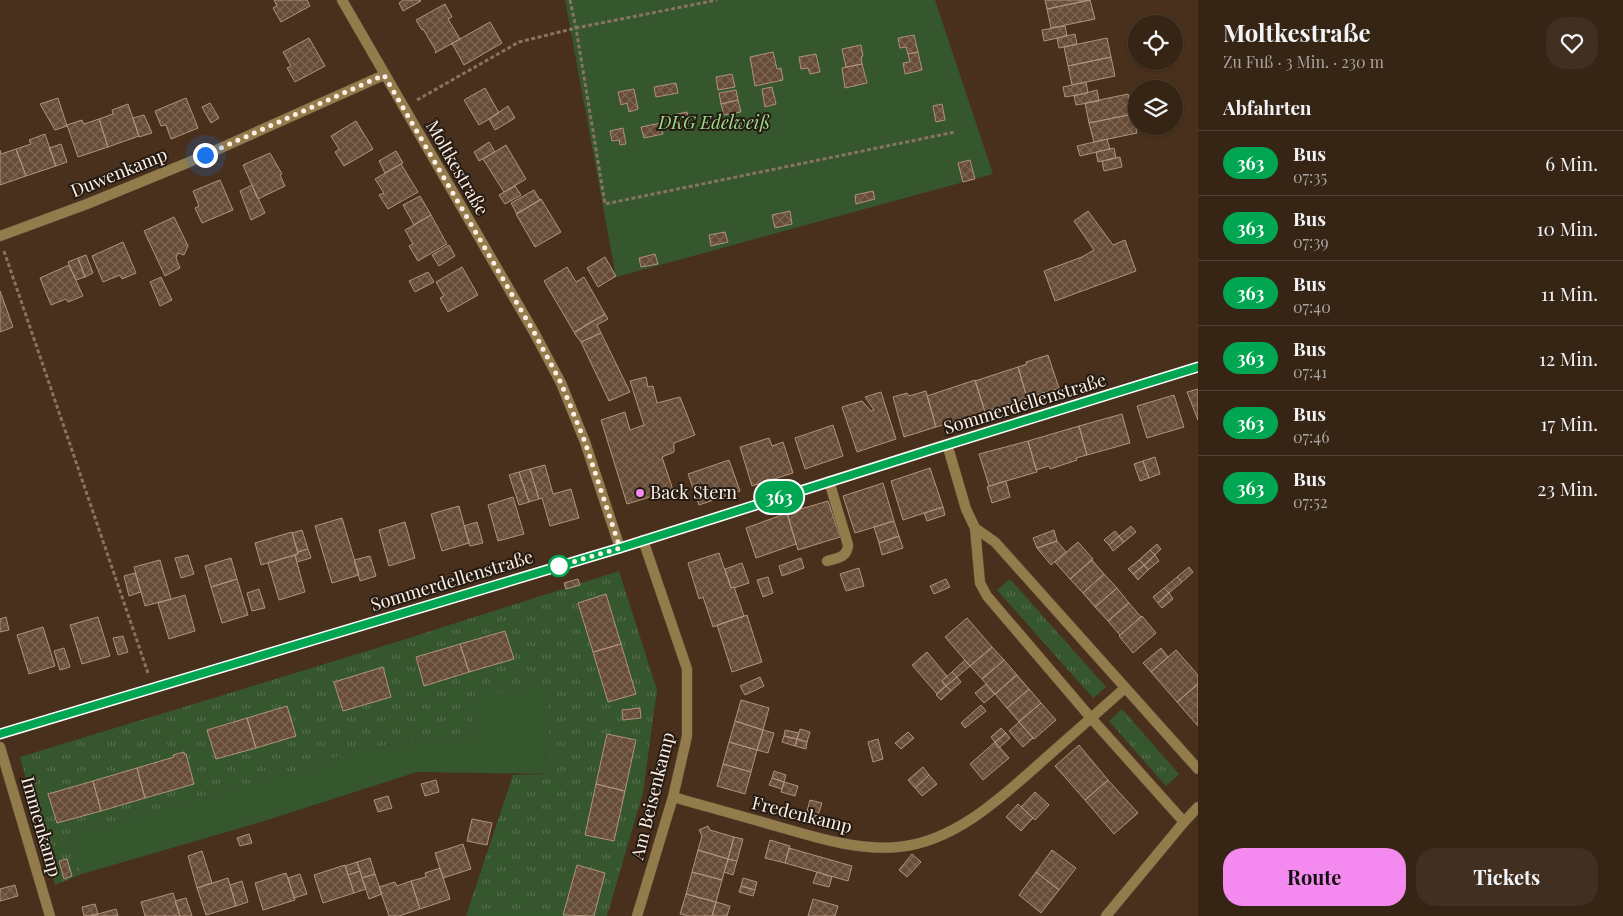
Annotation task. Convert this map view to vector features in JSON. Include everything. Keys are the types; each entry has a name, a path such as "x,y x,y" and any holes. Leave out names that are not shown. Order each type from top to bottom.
{"street":[{"name":"Moltkestraße","path":"342,0 561,383 585,442 620,548"},
{"name":"Duwenkamp","path":"0,236 187,164 384,75"},
{"name":"Sommerdellenstraße","path":"0,734 620,548 947,444 1198,367"},
{"path":"947,444 966,509 975,528 980,583 987,596 1091,718 1184,822"},
{"path":"827,561 844,556 848,545 829,482"},
{"path":"975,528 995,542 1198,769"},
{"name":"Am Beisenkamp","path":"637,916 674,797 687,736 687,669 643,540"},
{"name":"Fredenkamp","path":"674,797 827,841 873,847 899,847 923,842 941,836 973,818 1006,793 1125,688"},
{"name":"Immenkamp","path":"0,747 50,916"},
{"path":"1106,916 1198,807"}],"path":[{"path":"570,0 606,204 955,132"},
{"path":"404,108 519,42 576,28 717,0"},
{"path":"3,248 153,688"}],"green space":[{"name":"DKG Edelweiß","path":"565,0 935,0 993,174 616,277"},
{"path":"619,571 657,690 643,793 607,916 466,916 513,775 550,774 473,735 355,750 315,766 69,835 82,874 55,885 20,757 390,644"},
{"path":"1010,579 1106,687 1093,698 997,590"},
{"path":"548,684 550,774 417,772 261,822 82,874 69,835 193,798 315,766 354,750 473,735 470,698"},
{"path":"1122,709 1179,774 1166,786 1109,721"}],"building":[{"path":"274,0 307,0 310,6 281,22 273,8 277,6"},
{"path":"403,0 421,1 403,11 399,3"},
{"path":"1045,0 1090,0 1047,9"},
{"path":"1090,0 1095,19 1051,28 1047,9"},
{"path":"445,4 452,17 448,19 460,39 435,53 436,51 416,20"},
{"path":"490,22 502,43 464,65 451,44"},
{"path":"1065,26 1067,36 1044,41 1042,30"},
{"path":"1075,34 1077,44 1059,48 1057,38"},
{"path":"914,35 918,52 908,54 906,47 900,48 898,38"},
{"path":"309,38 325,66 295,82 287,68 291,66 283,52"},
{"path":"1107,38 1111,57 1068,66 1064,47"},
{"path":"861,45 862,64 846,67 842,49"},
{"path":"773,52 777,69 781,68 783,80 755,86 750,57"},
{"path":"918,52 922,70 905,74 903,63 910,62 908,54"},
{"path":"816,54 820,72 810,74 808,68 801,69 799,57"},
{"path":"1111,57 1115,76 1072,85 1068,66"},
{"path":"862,64 867,83 845,88 842,68"},
{"path":"732,74 735,87 718,90 716,77"},
{"path":"1086,82 1088,93 1065,97 1063,87"},
{"path":"676,83 678,93 656,97 654,87"},
{"path":"772,87 776,104 765,107 762,89"},
{"path":"485,88 499,113 479,125 464,100"},
{"path":"634,89 638,109 629,112 627,103 621,105 618,92"},
{"path":"736,90 738,100 721,104 719,93"},
{"path":"1097,90 1099,101 1076,105 1074,96"},
{"path":"1128,94 1128,115 1089,123 1085,103"},
{"path":"58,98 67,126 55,130 40,104"},
{"path":"186,98 198,128 171,139 166,125 161,126 155,111"},
{"path":"738,100 741,112 724,115 721,104"},
{"path":"210,103 219,118 211,123 202,107"},
{"path":"128,104 139,136 108,147 99,119 113,114 112,110"},
{"path":"942,104 945,120 936,122 933,106"},
{"path":"508,106 515,118 495,130 489,119"},
{"path":"687,112 689,123 675,125 673,115"},
{"path":"144,115 152,133 139,137 133,118"},
{"path":"1128,115 1128,135 1094,142 1089,123"},
{"path":"99,119 108,147 78,157 67,125 82,120 84,124"},
{"path":"356,121 373,149 344,166 335,152 339,149 331,136"},
{"path":"661,123 663,134 644,138 641,127"},
{"path":"623,128 626,144 620,145 619,140 612,141 610,131"},
{"path":"45,134 56,166 26,176 16,149 31,144 29,140"},
{"path":"1107,139 1110,149 1080,156 1077,146"},
{"path":"489,142 495,152 479,161 474,152"},
{"path":"61,144 67,162 56,166 49,148"},
{"path":"506,145 526,179 504,192 483,159"},
{"path":"1114,148 1116,158 1098,162 1096,152"},
{"path":"16,149 26,176 0,185 0,150 1,154"},
{"path":"396,151 403,163 385,173 379,161"},
{"path":"270,153 282,174 280,175 285,186 258,199 243,165"},
{"path":"1120,157 1122,167 1104,171 1102,161"},
{"path":"970,160 975,179 963,182 958,163"},
{"path":"401,164 418,192 388,209 379,195 384,193 375,179"},
{"path":"220,180 233,210 202,223 195,208 199,206 193,191"},
{"path":"252,185 265,213 251,220 240,191"},
{"path":"515,186 521,195 505,204 499,195"},
{"path":"534,190 540,200 517,214 511,203"},
{"path":"873,191 875,199 856,204 855,195"},
{"path":"420,196 431,215 414,225 403,205"},
{"path":"541,199 561,232 535,247 516,214"},
{"path":"790,211 792,224 775,228 772,215"},
{"path":"1088,211 1113,245 1125,240 1136,271 1055,301 1044,271 1082,257 1094,250 1074,221"},
{"path":"431,215 447,244 418,261 409,246 413,244 405,230"},
{"path":"174,217 188,246 184,255 178,253 176,258 180,268 165,276 144,231"},
{"path":"725,232 728,242 711,246 709,235"},
{"path":"123,242 136,273 122,279 120,275 103,282 92,256"},
{"path":"449,245 455,256 439,266 432,255"},
{"path":"655,254 658,264 641,267 639,258"},
{"path":"86,255 93,273 85,277 78,258"},
{"path":"605,257 616,276 598,287 587,268"},
{"path":"78,258 85,277 76,280 68,262"},
{"path":"69,265 83,296 68,302 66,299 51,305 40,278"},
{"path":"462,267 478,295 448,312 440,298 444,296 436,282"},
{"path":"567,267 576,282 584,277 605,314 574,332 544,281"},
{"path":"428,272 434,282 415,292 409,281"},
{"path":"161,277 172,300 160,306 150,282"},
{"path":"0,291 13,327 0,332"},
{"path":"605,314 608,319 597,325 601,333 581,342 574,333"},
{"path":"601,333 630,392 609,401 581,342"},
{"path":"1048,355 1059,388 1027,398 1018,367 1027,364 1026,362"},
{"path":"1018,367 1027,398 985,412 975,381"},
{"path":"646,377 648,387 653,386 657,403 680,397 695,435 674,443 674,452 662,457 673,490 627,504 601,420 625,412 630,430 644,425 630,381"},
{"path":"975,380 985,412 936,427 927,396"},
{"path":"1198,389 1198,420 1187,392"},
{"path":"926,391 936,427 904,437 893,397 907,393 909,396"},
{"path":"881,392 896,439 857,452 842,407 862,401 871,411 874,410 865,397"},
{"path":"1174,395 1184,427 1147,438 1137,406"},
{"path":"1122,414 1130,443 1087,455 1079,426"},
{"path":"833,425 843,456 805,469 795,438"},
{"path":"1079,426 1087,455 1050,469 1049,466 1036,470 1028,441"},
{"path":"769,438 772,446 783,442 793,473 752,486 740,447"},
{"path":"1028,441 1037,472 989,486 979,454"},
{"path":"1155,457 1160,474 1149,478 1143,461"},
{"path":"729,460 740,491 699,505 688,474"},
{"path":"1143,461 1149,478 1140,481 1134,464"},
{"path":"545,465 553,494 571,489 579,518 550,526 542,498 539,499 530,469"},
{"path":"930,468 943,507 903,520 891,481"},
{"path":"530,469 539,499 529,502 519,472"},
{"path":"519,472 529,502 519,505 509,475"},
{"path":"1006,481 1010,497 992,503 987,487"},
{"path":"883,483 894,521 855,533 843,496"},
{"path":"513,497 524,534 498,541 488,505"},
{"path":"828,501 840,537 798,550 787,513"},
{"path":"459,506 469,543 442,551 431,514"},
{"path":"943,507 945,515 927,521 924,513"},
{"path":"787,513 796,544 756,558 746,528"},
{"path":"342,518 359,575 332,583 315,526"},
{"path":"894,521 899,536 879,543 874,527"},
{"path":"405,522 415,558 389,566 379,530"},
{"path":"477,522 483,543 470,546 464,526"},
{"path":"1131,526 1136,532 1124,542 1119,536"},
{"path":"302,530 308,549 298,552 292,533"},
{"path":"1054,530 1057,541 1037,548 1033,538"},
{"path":"1115,531 1119,536 1109,545 1104,540"},
{"path":"292,532 298,554 261,565 255,543"},
{"path":"899,536 903,548 882,555 879,543"},
{"path":"1119,536 1124,542 1113,551 1109,545"},
{"path":"1057,541 1066,552 1051,565 1037,548"},
{"path":"1078,542 1093,559 1070,579 1055,562"},
{"path":"1157,544 1161,549 1155,555 1150,550"},
{"path":"308,549 311,558 297,562 295,555"},
{"path":"1150,550 1155,555 1144,565 1139,560"},
{"path":"719,553 731,588 734,587 744,616 713,627 703,597 699,599 688,563"},
{"path":"188,555 194,574 181,578 175,558"},
{"path":"295,555 305,592 279,600 268,563"},
{"path":"1155,555 1159,561 1148,570 1144,565"},
{"path":"370,556 376,576 360,581 354,560"},
{"path":"231,558 237,579 211,587 205,566"},
{"path":"801,558 804,568 782,576 779,566"},
{"path":"160,560 171,599 145,606 134,567"},
{"path":"1092,560 1104,574 1083,593 1070,579"},
{"path":"1139,560 1144,565 1133,574 1128,569"},
{"path":"742,563 749,583 731,588 725,569"},
{"path":"1144,565 1148,570 1138,580 1133,574"},
{"path":"1189,567 1193,572 1182,582 1177,577"},
{"path":"859,568 864,586 846,591 840,574"},
{"path":"135,573 141,592 129,596 124,576"},
{"path":"1104,574 1117,588 1095,607 1083,593"},
{"path":"768,577 773,593 763,597 757,580"},
{"path":"1177,577 1182,582 1169,593 1164,588"},
{"path":"237,579 248,615 222,623 211,587"},
{"path":"578,579 580,585 566,589 564,583"},
{"path":"946,579 950,587 934,594 930,586"},
{"path":"1117,588 1129,603 1108,621 1095,607"},
{"path":"1164,588 1169,593 1158,603 1153,597"},
{"path":"259,589 265,608 252,611 247,593"},
{"path":"1169,593 1173,599 1162,608 1158,603"},
{"path":"606,594 621,644 593,652 578,603"},
{"path":"185,595 195,631 169,639 158,603"},
{"path":"1129,603 1141,617 1120,635 1108,621"},
{"path":"747,615 762,662 732,672 717,625"},
{"path":"1142,616 1156,633 1133,653 1119,636"},
{"path":"6,617 9,630 0,632 0,619"},
{"path":"98,617 110,656 82,664 70,625"},
{"path":"967,618 992,647 970,666 945,637"},
{"path":"43,627 55,666 29,674 17,635"},
{"path":"505,631 514,659 469,672 460,644"},
{"path":"123,636 128,652 118,655 113,638"},
{"path":"460,644 469,672 424,686 416,657"},
{"path":"621,644 636,694 608,702 593,652"},
{"path":"992,647 1004,660 982,679 970,666"},
{"path":"64,648 70,667 60,670 54,651"},
{"path":"1161,648 1168,657 1151,672 1143,663"},
{"path":"1176,650 1198,675 1198,684 1177,702 1151,672"},
{"path":"927,652 947,676 942,681 946,686 937,694 912,665"},
{"path":"965,660 970,666 957,677 952,672"},
{"path":"1004,660 1017,675 995,694 982,679"},
{"path":"383,667 391,697 343,711 334,682"},
{"path":"952,672 957,677 946,686 942,681"},
{"path":"1017,675 1029,689 1007,708 995,694"},
{"path":"760,677 764,686 745,695 740,686"},
{"path":"957,677 961,682 951,691 946,686"},
{"path":"986,684 995,694 984,703 975,693"},
{"path":"1198,684 1198,726 1177,702"},
{"path":"946,686 951,691 941,700 936,695"},
{"path":"1029,689 1041,703 1019,722 1007,708"},
{"path":"741,700 769,708 763,730 735,721"},
{"path":"1041,703 1056,720 1034,739 1019,722"},
{"path":"981,705 986,711 965,728 961,723"},
{"path":"287,706 296,736 256,748 247,718"},
{"path":"640,708 641,718 623,720 622,710"},
{"path":"247,718 256,748 216,759 207,730"},
{"path":"735,721 763,730 757,750 729,742"},
{"path":"1019,722 1033,738 1023,747 1009,731"},
{"path":"1001,728 1006,733 995,742 991,737"},
{"path":"800,729 810,732 807,742 797,739"},
{"path":"763,730 774,733 768,753 757,750"},
{"path":"785,730 799,733 797,739 784,736"},
{"path":"908,732 914,738 901,749 895,743"},
{"path":"1006,733 1010,738 999,748 995,742"},
{"path":"607,734 636,740 625,791 596,784"},
{"path":"784,736 797,739 795,746 782,742"},
{"path":"797,739 807,742 806,749 795,746"},
{"path":"878,739 883,759 873,762 868,742"},
{"path":"729,742 757,750 751,772 723,764"},
{"path":"995,742 1009,758 983,780 970,764"},
{"path":"1079,745 1108,780 1085,800 1055,766"},
{"path":"184,752 194,784 145,798 137,768 174,757 173,755"},
{"path":"723,764 751,772 745,794 717,786"},
{"path":"923,767 929,775 915,788 908,780"},
{"path":"137,768 145,798 101,811 93,781"},
{"path":"774,771 786,775 784,782 772,778"},
{"path":"929,775 937,784 922,796 915,788"},
{"path":"772,778 784,782 782,789 769,785"},
{"path":"436,780 439,792 425,796 421,784"},
{"path":"1108,780 1138,813 1114,834 1085,800"},
{"path":"93,781 101,811 57,823 48,794"},
{"path":"784,782 798,786 795,796 781,792"},
{"path":"596,784 625,791 614,841 585,835"},
{"path":"1035,792 1049,805 1035,820 1021,807"},
{"path":"388,796 392,808 378,812 374,800"},
{"path":"810,800 822,803 817,818 806,815"},
{"path":"1018,804 1033,818 1021,831 1006,817"},
{"path":"472,819 492,823 487,845 467,841"},
{"path":"708,826 710,830 734,837 728,859 698,850 702,836 699,830"},
{"path":"249,834 252,843 240,846 237,838"},
{"path":"734,837 743,839 737,861 728,859"},
{"path":"770,840 790,846 785,863 765,858"},
{"path":"463,844 471,869 443,878 435,853"},
{"path":"789,848 852,866 848,881 785,863"},
{"path":"698,850 728,859 722,880 692,872"},
{"path":"1052,850 1076,868 1059,890 1036,872"},
{"path":"202,851 212,883 197,888 188,856"},
{"path":"912,854 921,862 907,877 899,870"},
{"path":"370,858 375,874 362,878 357,862"},
{"path":"67,859 72,876 64,879 59,861"},
{"path":"728,859 737,861 733,875 724,872"},
{"path":"357,862 360,871 348,875 345,866"},
{"path":"345,865 354,893 323,903 314,875"},
{"path":"577,865 605,873 594,916 563,915"},
{"path":"440,868 450,899 420,909 411,881 426,877 425,873"},
{"path":"360,871 366,889 354,893 348,875"},
{"path":"692,872 722,880 716,902 686,894"},
{"path":"817,872 832,877 829,887 813,883"},
{"path":"1036,872 1059,890 1041,913 1019,895"},
{"path":"286,873 295,900 263,910 255,883"},
{"path":"300,874 307,894 294,898 288,878"},
{"path":"375,874 382,894 369,899 362,878"},
{"path":"228,878 236,906 206,915 197,888"},
{"path":"743,878 757,882 755,890 741,886"},
{"path":"242,881 248,902 236,906 230,885"},
{"path":"411,881 420,909 399,916 389,916 379,887 395,882 397,886"},
{"path":"15,885 18,896 0,901 0,889"},
{"path":"741,886 755,890 753,896 739,892"},
{"path":"173,893 180,916 145,916 141,902"},
{"path":"686,894 716,902 712,916 680,914"},
{"path":"186,898 192,916 180,916 175,901"},
{"path":"813,899 838,906 835,916 808,916"},
{"path":"716,902 730,906 727,916 712,916"},
{"path":"95,904 98,914 84,916 82,907"},
{"path":"116,909 118,916 90,916 98,914"}],"bus line":[{"name":"363","path":"0,734 620,548 1198,367"}],"place":[{"name":"Back Stern","path":"640,493"}],"route":[{"path":"205,155 384,75 535,334 561,383 585,442 620,548 559,566"}]}
